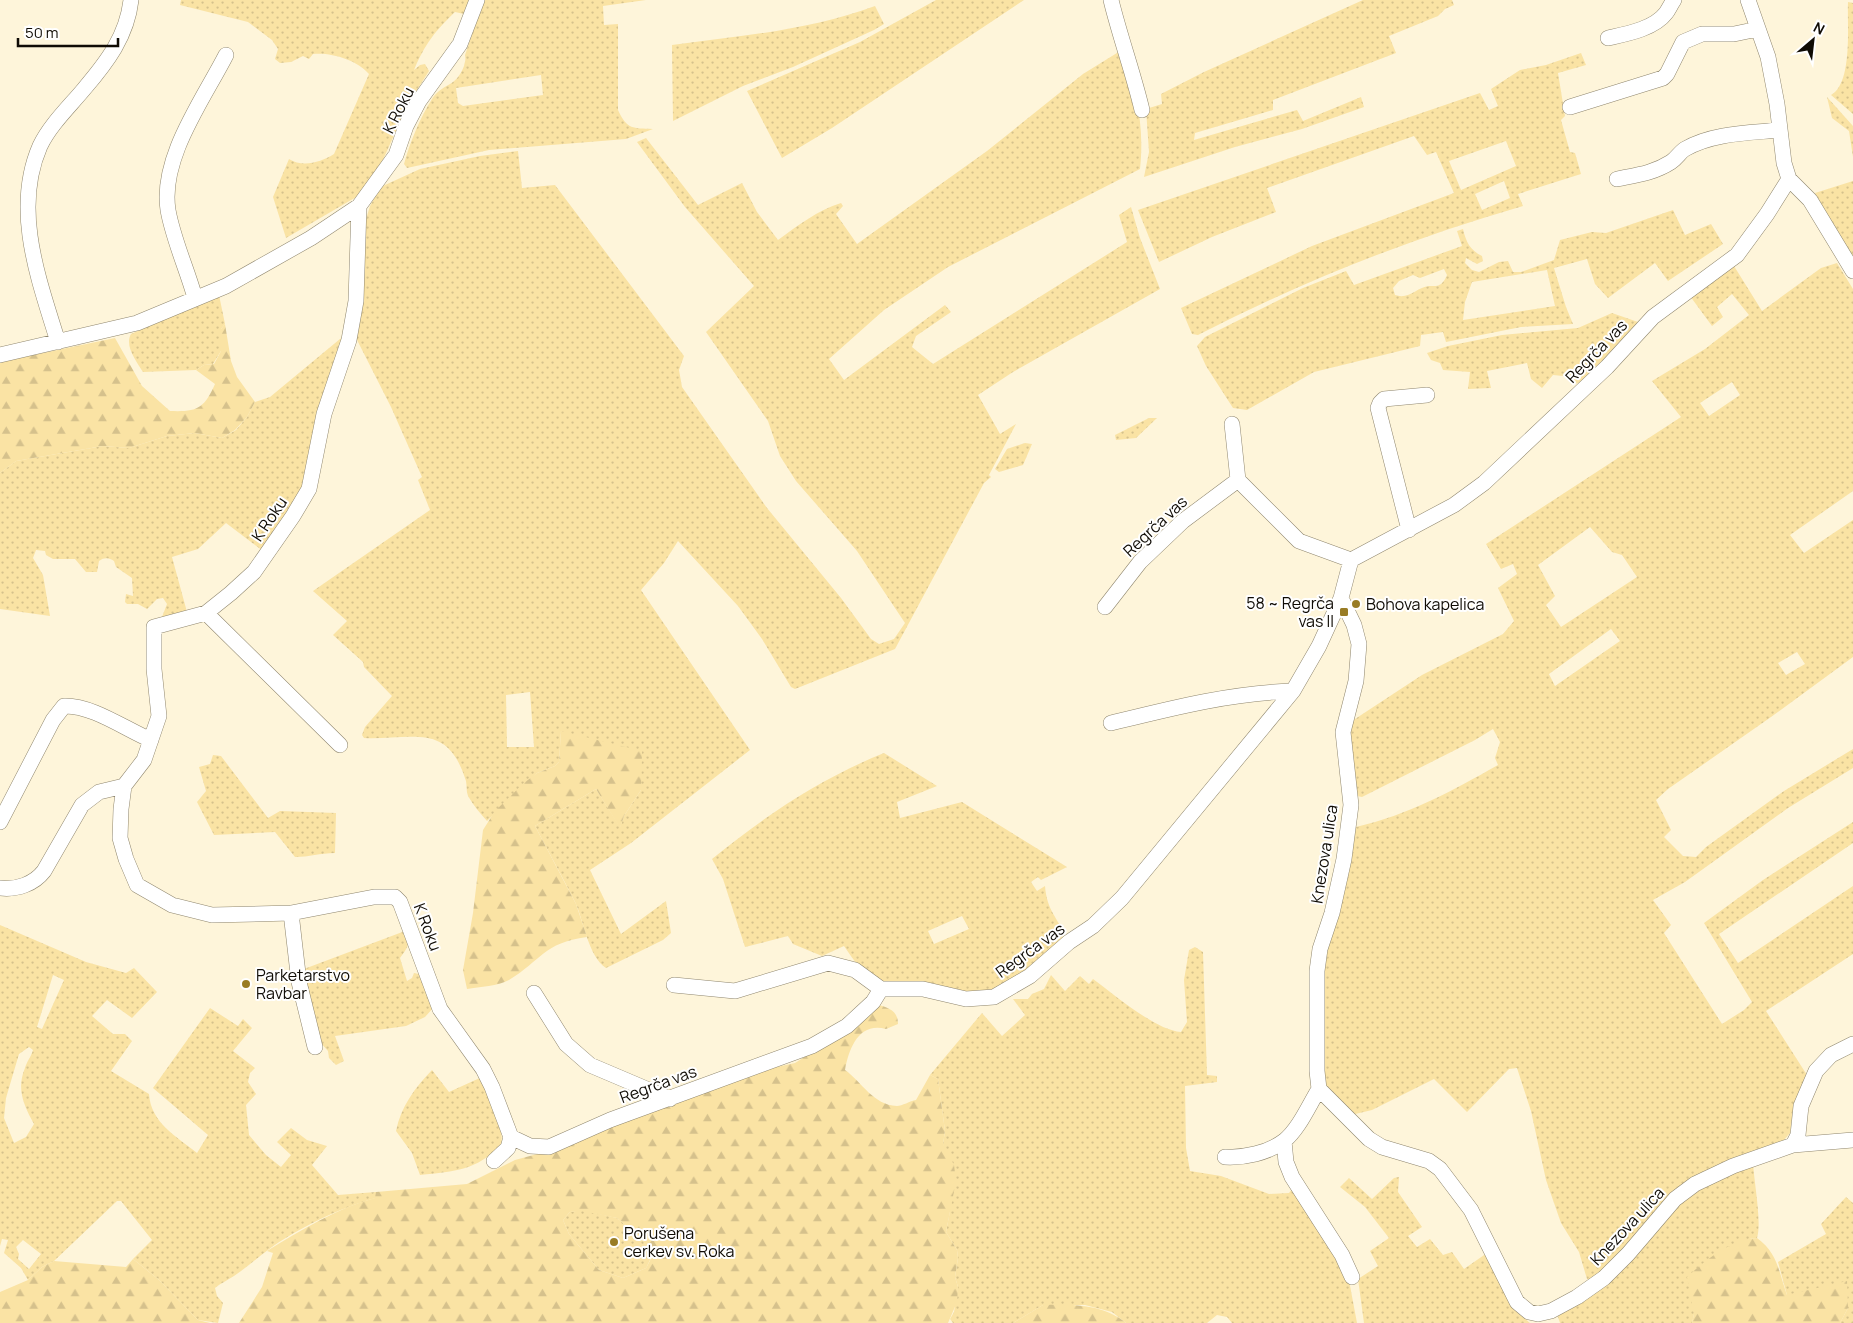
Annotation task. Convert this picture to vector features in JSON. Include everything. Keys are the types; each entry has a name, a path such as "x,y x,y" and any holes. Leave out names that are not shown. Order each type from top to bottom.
{"street":[{"path":"58,342 43,295 30,236 27,206 31,172 41,145 53,126 108,60 122,36 131,0"},
{"name":"K Roku","path":"0,355 137,323 226,286 311,238 358,206 396,156 406,126 419,101 460,44 477,0"},
{"path":"1111,0 1120,38 1133,72 1142,110"},
{"path":"1608,38 1639,30 1655,22 1665,15 1674,0"},
{"path":"1748,0 1768,57 1777,104 1784,163 1789,179 1810,200 1853,271"},
{"path":"1570,107 1663,78 1667,74 1683,42 1702,34 1734,34 1758,29"},
{"path":"195,298 168,210 167,182 174,153 226,55"},
{"path":"1617,179 1654,172 1673,160 1685,149 1706,141 1736,134 1779,130"},
{"name":"Regrča vas","path":"511,1137 530,1146 549,1147 610,1120 812,1046 847,1026 873,1002 881,989 923,989 966,999 994,997 1030,976 1069,942 1093,926 1122,898 1293,690 1319,646 1341,598 1351,560 1454,505 1484,483 1607,367 1653,317 1737,255 1768,214 1789,179"},
{"name":"K Roku","path":"358,206 356,301 353,320 344,358 324,414 309,489 294,516 254,572 206,613 154,627 154,669 159,716 144,760 124,786 120,838 126,859 138,884 172,905 212,915 291,913 374,897 395,897 400,902 440,1010 483,1070 492,1086 511,1137"},
{"path":"1409,530 1378,408 1384,399 1427,394"},
{"path":"1232,424 1238,480 1299,541 1351,560"},
{"name":"Regrča vas","path":"1104,607 1140,562 1182,521 1238,480"},
{"name":"Knezova ulica","path":"1341,598 1354,625 1359,644 1356,681 1343,732 1351,805 1344,859 1332,913 1320,949 1317,971 1317,1071 1319,1089 1368,1139 1382,1147 1429,1161 1440,1170 1471,1210 1517,1302 1529,1312 1538,1314 1551,1312 1577,1297 1604,1278 1628,1254 1676,1199 1695,1184 1733,1166 1793,1145 1853,1140"},
{"path":"206,613 340,745"},
{"path":"1112,723 1197,701 1293,690"},
{"path":"0,822 53,720 64,706 75,705 89,710 151,740"},
{"path":"0,888 7,889 36,880 44,871 82,805 99,792 124,786"},
{"path":"291,913 298,982 315,1047"},
{"path":"674,985 735,991 828,963 855,970 881,989"},
{"path":"534,992 566,1044 590,1065 670,1099"},
{"path":"1793,1145 1798,1135 1801,1106 1816,1071 1830,1055 1853,1044"},
{"path":"1225,1157 1239,1158 1253,1155 1284,1140 1319,1089"},
{"path":"494,1161 508,1148 511,1137"},
{"path":"1284,1140 1286,1162 1292,1177 1342,1255 1352,1277"}],"green space":[{"path":"181,0 470,0 464,14 455,12 436,32 422,53 414,70 420,65 425,64 429,71 408,104 382,162 358,196 286,238 273,197 289,159 294,162 312,163 334,154 369,74 351,61 328,54 313,54 309,59 303,56 291,62 280,63 275,59 278,49 272,40 248,22 180,5"},
{"path":"484,0 646,0 603,6 604,25 618,24 618,110 621,117 631,127 653,129 626,139 489,150 407,168 404,164 406,156 423,114 436,94 453,82 461,73 465,55","holes":["541,75 543,95 463,106 458,103 456,88"]},
{"path":"936,0 1024,0 832,128 782,158 747,91 860,42"},
{"path":"1363,0 1452,0 1454,5 1445,9 1438,16 1389,36 1396,53 1273,100 1273,110 1195,133 1194,140 1297,110 1303,121 1361,97 1364,107 1302,129 1235,147 1144,177 1149,152 1146,109 1162,104 1161,94 1204,72"},
{"path":"1848,2 1853,3 1853,114 1831,95 1838,89 1846,66"},
{"path":"875,6 884,24 874,30 793,67 743,86 673,121 672,45 801,27"},
{"path":"1125,48 1140,122 1140,169 948,267 884,310 829,359 844,380 945,305 951,312 916,336 912,347 933,364 1127,242 1119,215 1131,207 1140,238 1160,289 1013,372 978,395 1000,434 1016,424 989,475 991,477 984,483 895,649 795,689 791,687 762,639 738,606 678,541 664,563 641,590 750,750 631,843 590,870 621,934 666,901 671,933 663,940 606,968 591,947 575,902 535,826 596,789 620,827 624,816 641,790 561,731 559,762 555,766 537,773 487,821 468,796 466,781 459,764 455,756 444,745 429,738 419,737 364,738 362,735 365,727 392,696 364,667 363,662 333,635 347,621 313,591 430,510 418,480 422,477 391,407 356,338 362,232 370,206 380,188 420,169 480,156 518,151 522,188 555,185 684,356 679,370 682,387 767,508 841,598 871,639 879,644 894,639 905,623 857,551 796,481 780,456 768,421 706,332 754,286 685,207 637,142 646,138 698,205 742,183 757,212 778,240 816,214 841,203 843,206 836,214 857,244 987,151 1083,74","holes":["530,692 534,747 507,747 506,695"]},
{"path":"1581,53 1586,65 1558,73 1565,116 1561,120 1570,152 1575,153 1581,174 1518,194 1523,206 1398,247 1317,279 1198,335 1192,334 1181,308 1312,246 1454,193 1436,152 1427,155 1414,136 1267,188 1276,212 1212,237 1159,262 1138,210 1480,93 1489,110 1498,106 1491,89 1520,70 1546,65","holes":["1506,141 1516,166 1461,190 1449,161","1504,181 1510,198 1482,210 1475,194"]},
{"path":"1827,97 1853,126 1853,157 1849,131 1832,118"},
{"path":"1853,181 1853,261 1815,193"},
{"path":"1673,210 1685,235 1711,224 1723,244 1668,281 1655,263 1608,298 1595,284 1587,259 1554,268 1573,324 1521,327 1446,342 1443,332 1421,335 1420,346 1314,372 1247,410 1233,408 1206,366 1197,346 1205,337 1303,288 1346,271 1354,285 1462,246 1457,231 1463,229 1469,245 1482,256 1483,261 1477,264 1466,258 1465,263 1472,270 1479,272 1499,262 1508,261 1513,272 1521,272 1554,260 1560,240 1592,232 1606,233","holes":["1444,269 1447,275 1440,285 1425,287 1405,296 1395,295 1393,288 1399,281 1413,275 1420,278","1547,270 1555,306 1463,320 1465,302 1472,282"]},
{"path":"1837,263 1853,289 1853,491 1790,535 1804,553 1853,520 1853,657 1668,789 1656,800 1671,830 1664,837 1683,856 1696,857 1706,847 1784,791 1853,749 1853,768 1788,808 1685,882 1653,900 1671,925 1664,933 1722,1024 1744,1010 1752,1002 1704,923 1763,880 1853,822 1853,843 1719,934 1738,963 1853,886 1853,954 1766,1011 1807,1075 1794,1104 1790,1133 1783,1141 1721,1166 1645,1228 1592,1280 1587,1279 1579,1252 1561,1223 1546,1180 1531,1111 1517,1068 1509,1069 1467,1112 1434,1079 1372,1110 1351,1115 1334,1100 1323,1080 1323,961 1337,915 1356,827 1412,809 1447,793 1498,765 1495,758 1500,742 1493,729 1362,797 1357,796 1349,744 1352,721 1422,675 1503,634 1514,621 1498,588 1517,574 1513,564 1501,569 1486,544 1681,417 1652,381 1705,349 1749,315 1732,294 1717,307 1723,317 1712,326 1690,296 1734,266 1762,311 1821,268","holes":["1732,382 1740,395 1709,416 1700,403","1590,527 1612,552 1622,555 1637,577 1561,627 1546,605 1555,596 1538,565","1611,629 1620,641 1555,686 1549,674","1797,652 1805,664 1786,675 1778,663"]},
{"path":"219,295 225,324 221,329 221,351 213,364 204,365 196,370 143,372 130,349 129,339 131,334"},
{"path":"1612,313 1638,322 1584,381 1572,385 1563,376 1553,375 1542,388 1531,379 1527,363 1487,371 1491,388 1468,389 1470,372 1443,370 1440,363 1431,360 1427,353 1448,346 1502,335 1578,328"},
{"path":"225,324 231,361 237,377 255,402 247,417 235,430 222,438 195,433 167,436 129,448 103,446 16,461 0,473 0,362 115,338 142,386 170,411 187,411 203,404 215,384 196,370 204,365 214,364 221,351 221,329"},
{"path":"346,334 301,495 263,551 226,523 198,549 172,557 187,612 162,617 167,604 163,598 157,599 147,609 138,604 127,604 125,602 126,594 133,596 132,578 116,567 114,561 110,559 105,558 99,561 97,572 86,572 75,559 53,559 46,555 45,551 36,550 33,558 43,575 50,616 0,609 0,473 16,461 103,446 129,448 167,436 195,433 222,438 236,430 247,417 255,402 270,397"},
{"path":"1149,418 1157,418 1136,438 1116,440 1115,435"},
{"path":"1025,443 1032,444 1023,465 999,472 995,469 1007,449"},
{"path":"561,731 642,751 641,790 624,816 620,828 596,789 535,826 576,904 587,937 561,943 544,953 520,973 505,982 467,989 463,970 473,913 483,830 495,811 524,783 537,773 555,766 559,762"},
{"path":"884,753 937,786 897,802 900,818 962,802 1067,867 1041,880 1038,877 1031,882 1037,891 1045,886 1050,908 1066,938 1014,978 991,990 980,993 929,991 881,985 865,973 844,946 822,956 793,944 788,936 745,947 723,879 712,859 794,799 860,763","holes":["962,916 969,929 934,944 928,931"]},
{"path":"213,755 221,756 268,818 280,811 336,813 335,853 295,857 275,832 214,835 197,802 206,791 199,767 210,764"},
{"path":"0,925 86,962 126,973 134,968 157,992 132,1018 107,1000 92,1016 113,1034 125,1034 132,1041 111,1071 149,1094 154,1113 160,1121 173,1135 197,1153 208,1135 153,1088 210,1008 238,1026 243,1019 252,1028 233,1051 255,1068 250,1073 248,1082 256,1094 246,1105 249,1135 266,1155 281,1167 291,1155 277,1142 291,1128 307,1140 327,1146 312,1165 338,1195 376,1192 376,1198 334,1213 292,1234 215,1288 217,1296 223,1303 218,1323 198,1320 158,1279 133,1259 152,1240 121,1201 117,1201 54,1261 42,1267 28,1280 21,1268 4,1253 8,1240 2,1239 0,1246","holes":["53,975 64,980 42,1029 37,1027","29,1047 33,1050 22,1076 21,1090 24,1104 34,1124 26,1137 14,1143 4,1118 6,1098 19,1054","23,1240 41,1254 29,1269 18,1259 19,1254 16,1247"]},
{"path":"405,931 408,945 400,958 407,981 412,978 414,973 419,974 434,1007 425,1017 406,1026 335,1036 344,1061 336,1065 329,1058 328,1051 319,1041 304,969"},
{"path":"1195,947 1203,952 1207,1075 1217,1076 1217,1082 1185,1086 1186,1148 1190,1171 1221,1176 1269,1194 1289,1193 1292,1189 1348,1275 1357,1323 1232,1323 1227,1317 1217,1315 1207,1323 1126,1323 1112,1312 1085,1305 1043,1305 1013,1323 953,1323 950,1319 954,1312 958,1287 955,1277 958,1258 957,1250 946,1232 950,1211 943,1144 945,1131 938,1079 930,1075 982,1013 1002,1036 1025,1015 1013,999 1028,999 1032,994 1044,989 1051,975 1065,991 1080,976 1089,984 1093,979 1148,1019 1171,1030 1181,1032 1187,1022 1184,980 1189,950"},
{"path":"876,1004 884,1007 894,1013 898,1019 898,1024 886,1029 869,1029 862,1033 849,1053 845,1070 881,1102 897,1106 916,1100 930,1075 938,1079 945,1131 943,1144 954,1165 956,1181 946,1232 957,1250 958,1258 955,1277 958,1287 957,1302 948,1323 239,1323 262,1287 273,1253 267,1251 333,1214 375,1198 376,1192 467,1184 515,1160 556,1149 575,1138 759,1071 795,1063 833,1039","holes":["582,1211 617,1218 639,1236 653,1255 646,1268 623,1278 599,1270 569,1234 563,1220 570,1212"]},
{"path":"432,1070 449,1092 482,1077 501,1127 502,1145 492,1154 474,1165 455,1171 420,1175 412,1153 396,1131 401,1113 409,1098"},
{"path":"1753,1162 1758,1212 1757,1238 1749,1239 1694,1314 1692,1323 1560,1323 1557,1314 1679,1201"},
{"path":"1399,1177 1398,1192 1422,1227 1408,1236 1417,1247 1430,1239 1443,1255 1452,1252 1464,1269 1487,1253 1513,1309 1530,1323 1364,1323 1358,1279 1378,1266 1370,1251 1389,1238 1365,1207 1340,1187 1349,1178 1372,1199 1394,1178"},
{"path":"1846,1197 1853,1203 1853,1323 1840,1323 1848,1308 1787,1295 1778,1262 1826,1234 1821,1224"},
{"path":"582,1210 617,1218 639,1236 653,1254 646,1268 623,1278 599,1270 569,1234 563,1220 570,1212"},
{"path":"1757,1238 1774,1257 1787,1295 1847,1281 1848,1308 1840,1323 1692,1323 1694,1314 1687,1277 1719,1252 1737,1243"},
{"path":"133,1259 158,1279 198,1320 210,1323 0,1323 0,1292 28,1280 42,1267 54,1261 126,1267"},
{"path":"1043,1305 1087,1306 1108,1312 1126,1323 1013,1323"}],"place":[{"name":"Bohova kapelica","path":"1356,604"},
{"name":"58 ~ Regrča vas II","path":"1344,612"},
{"name":"Parketarstvo Ravbar","path":"246,984"},
{"name":"Porušena cerkev sv. Roka","path":"614,1242"}]}
